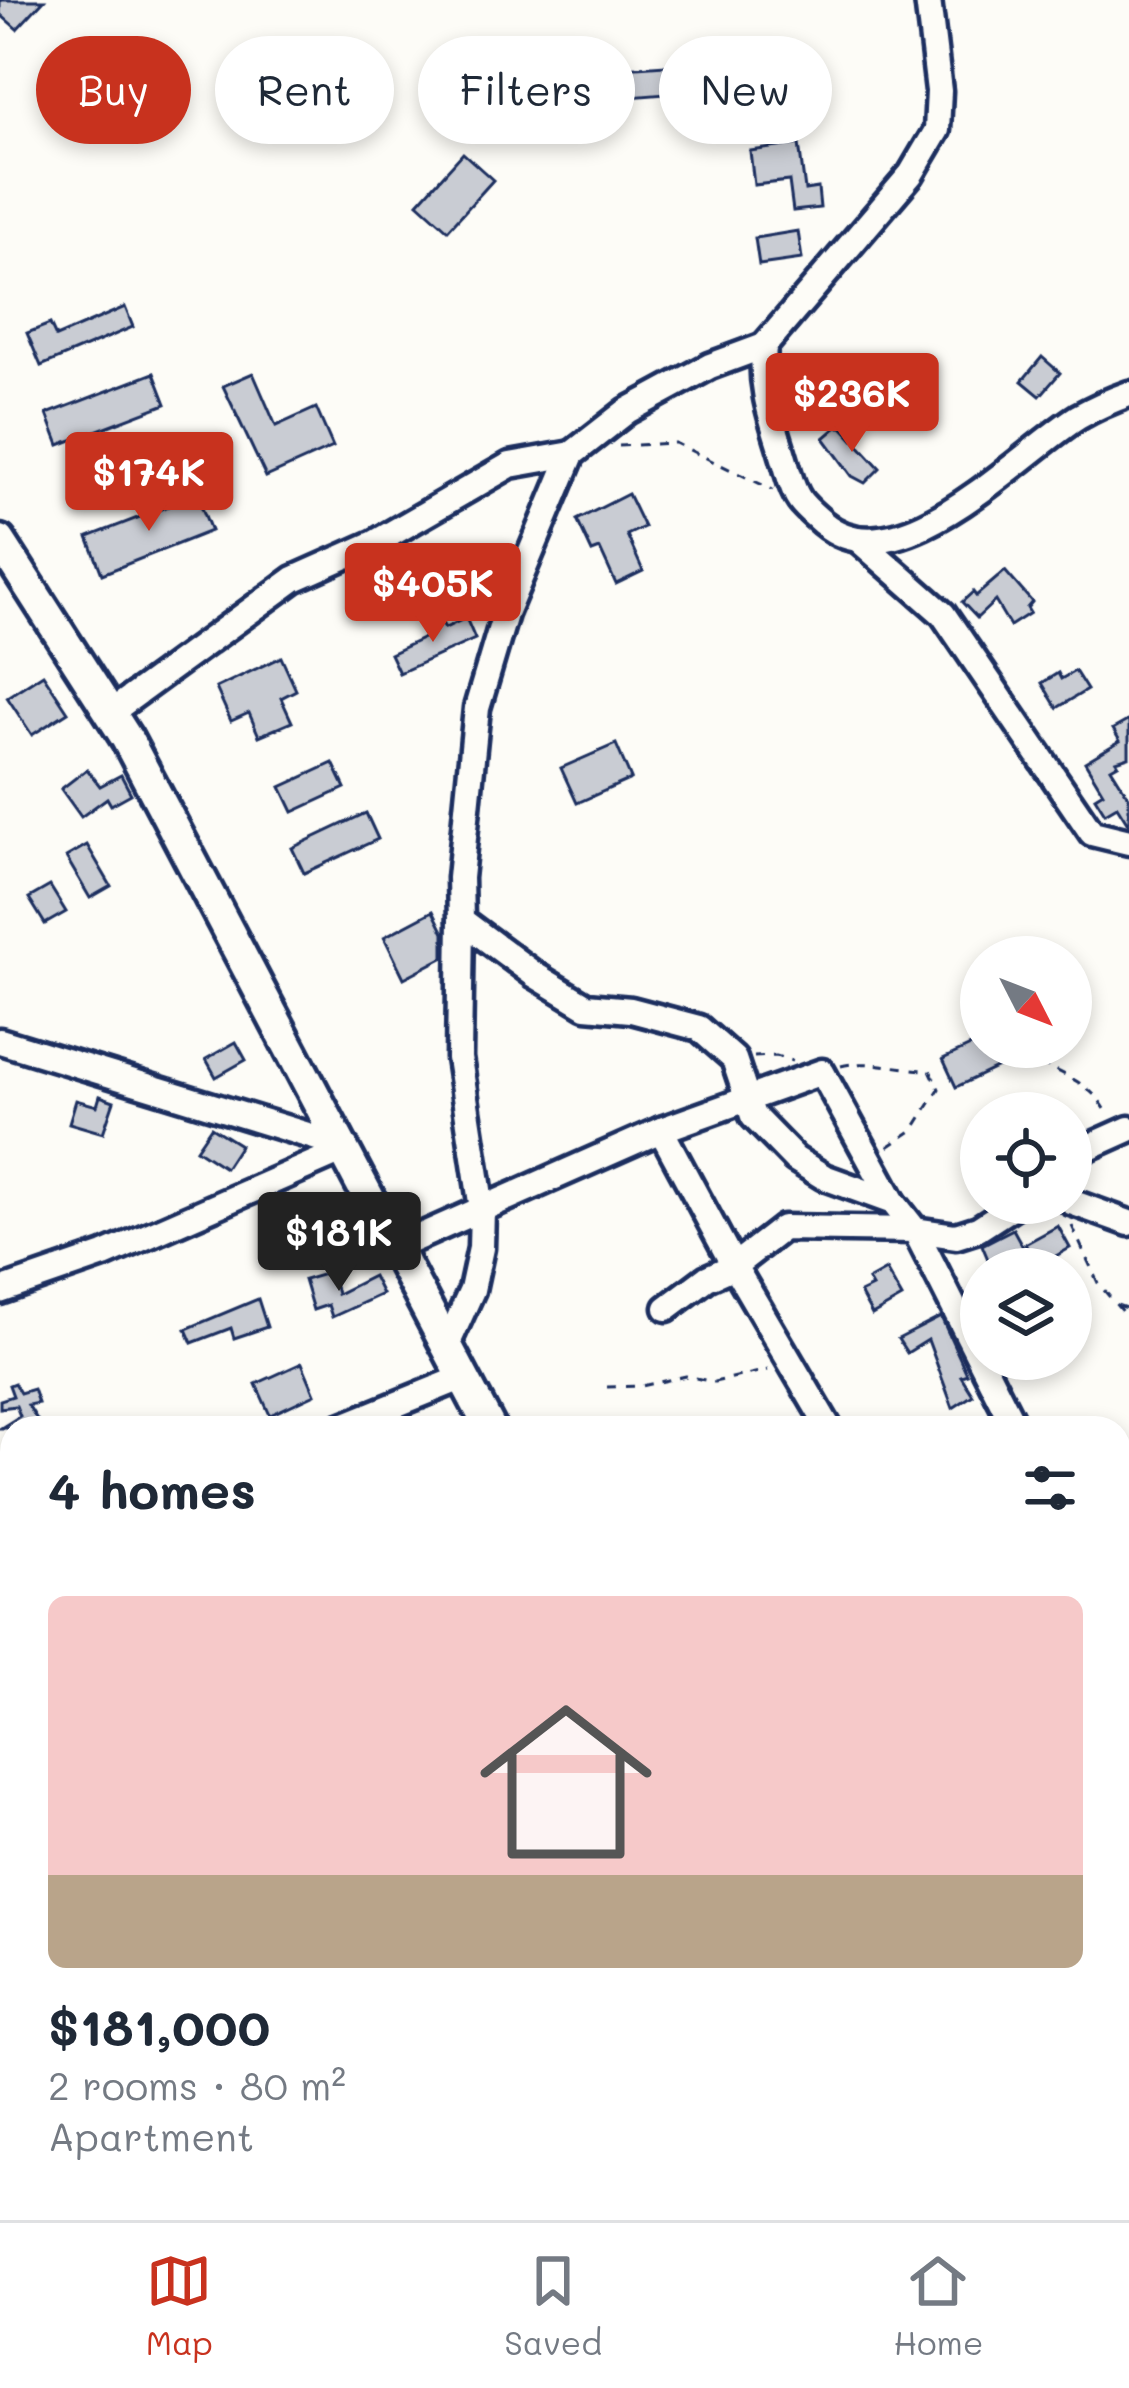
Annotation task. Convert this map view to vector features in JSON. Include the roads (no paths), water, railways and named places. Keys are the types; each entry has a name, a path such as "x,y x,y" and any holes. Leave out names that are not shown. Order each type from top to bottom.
{"main road":[{"path":"0,541 110,713 484,1416"}],"street":[{"path":"110,713 294,579 375,543 510,465 572,454 627,411 710,366 764,346 911,174 937,130 939,92 928,0"},
{"path":"764,346 761,381 796,501 832,532 860,541 899,538 932,522 1079,417 1129,394"},
{"path":"447,1346 472,1290 481,1248 482,1210 458,1058 460,878 477,708 505,614 572,454"},
{"path":"860,541 943,614 1092,833 1129,842"},
{"path":"461,920 586,1006 631,1010 699,1028 734,1059 753,1116 795,1159 824,1177 892,1202"},
{"path":"0,1041 340,1147"},
{"path":"394,1248 661,1130 822,1072 892,1202 915,1230 1009,1416"},
{"path":"661,1130 822,1416"},
{"path":"1092,1145 1123,1131"},
{"path":"0,1291 104,1255 340,1147"},
{"path":"1092,1215 1129,1223"},
{"path":"667,1308 783,1228 915,1230 956,1236 986,1224"},
{"path":"368,1416 464,1377"}]}
